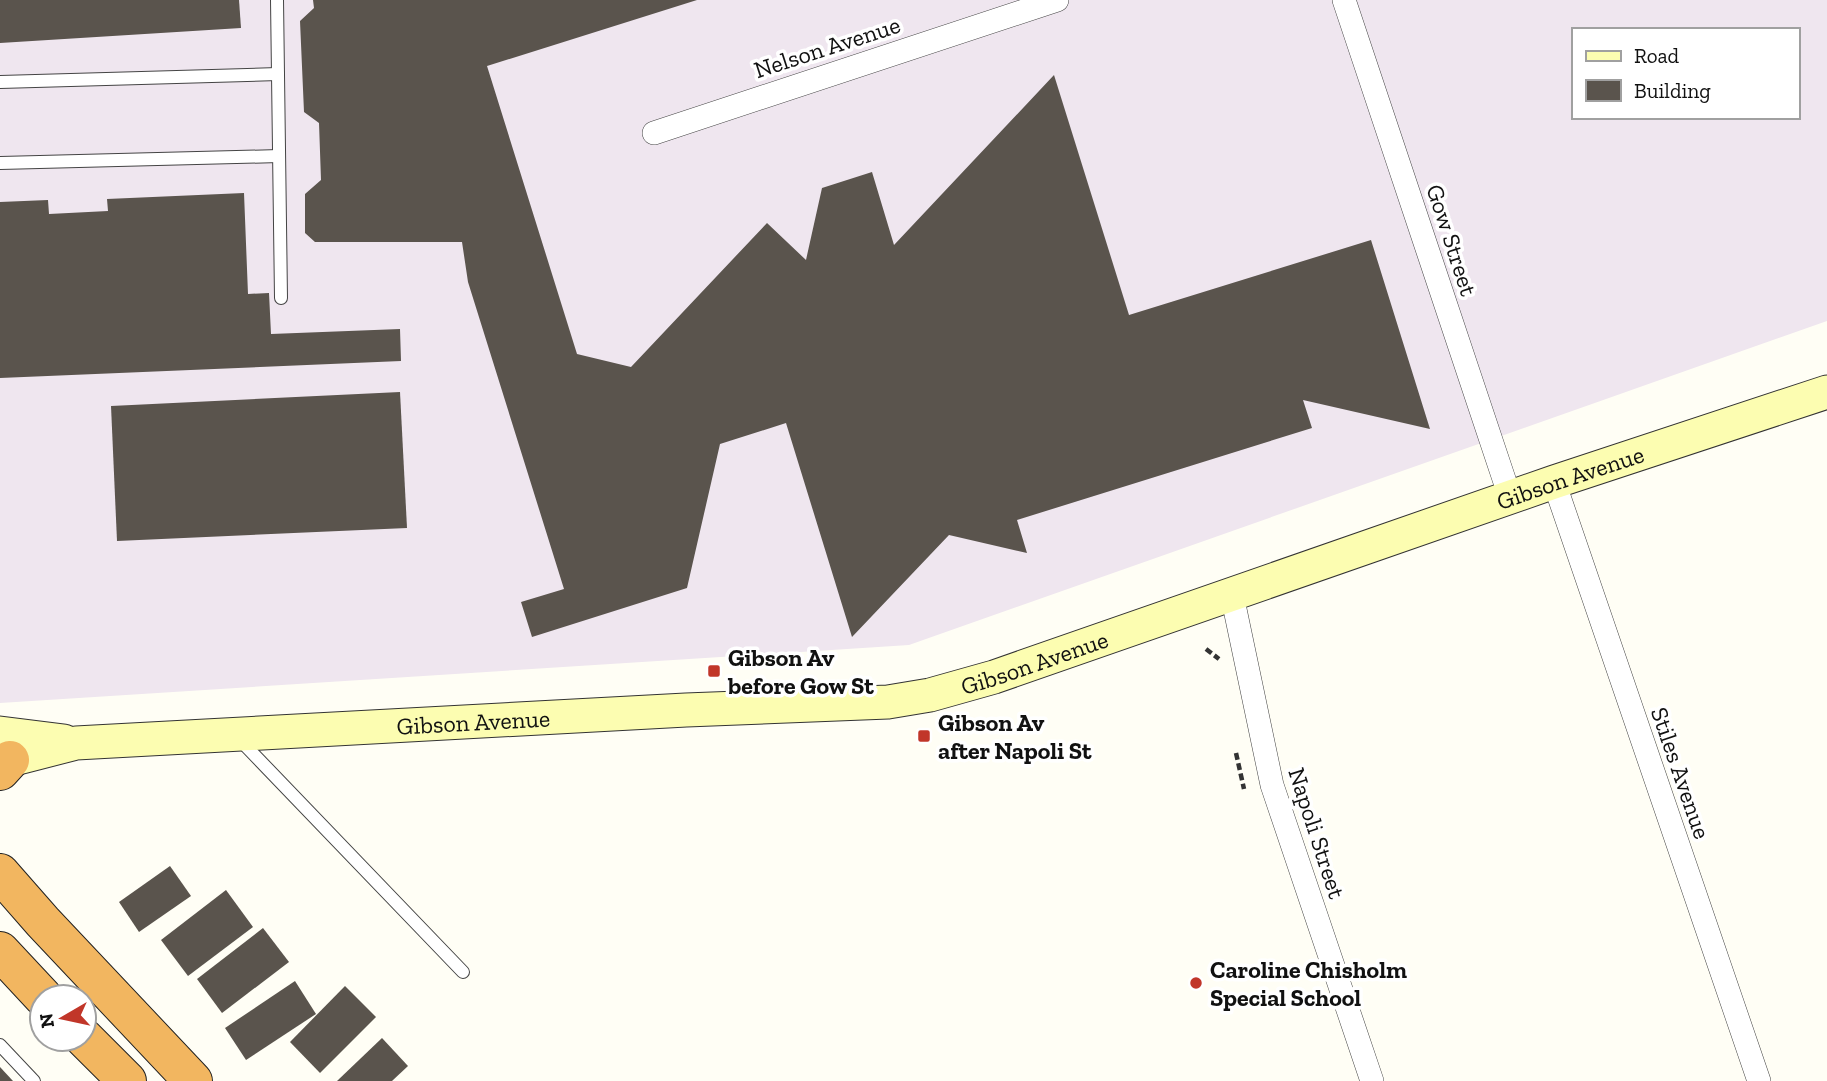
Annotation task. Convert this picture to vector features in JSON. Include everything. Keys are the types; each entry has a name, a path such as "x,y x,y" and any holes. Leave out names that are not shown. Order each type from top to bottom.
{"highway":[{"path":"0,873 194,1081"},
{"path":"8,967 28,984"},
{"path":"98,1052 127,1081"}],"main road":[{"name":"Gibson Avenue","path":"2,756 76,743 910,699 994,677 1553,482 1827,392"}],"street":[{"name":"Nelson Avenue","path":"654,133 1058,0"},
{"name":"Gow Street","path":"1344,0 1510,497"},
{"name":"Stiles Avenue","path":"1553,482 1759,1081"},
{"name":"Napoli Street","path":"1232,595 1272,785 1372,1081"}],"lane":[{"path":"277,0 281,298"},
{"path":"0,82 278,74"},
{"path":"0,163 279,156"},
{"path":"236,735 463,972"},
{"path":"0,1045 34,1081"}],"shaded area":[{"path":"0,0 1827,0 1827,321 909,645 0,703"}],"building":[{"path":"0,0 239,0 241,28 0,43"},
{"path":"313,0 697,0 487,66 577,354 631,367 767,223 806,260 822,188 872,172 894,245 1054,75 1129,315 1371,240 1430,429 1303,400 1312,428 1017,520 1027,553 949,535 852,637 786,423 720,444 687,588 532,637 521,602 564,589 468,282 462,242 315,242 305,233 305,194 321,180 319,123 304,112 300,21 314,8"},
{"path":"244,193 248,294 269,293 271,334 400,329 401,361 0,378 0,202 48,200 49,214 108,211 107,199"},
{"path":"400,392 407,528 117,541 111,406"},
{"path":"170,866 191,896 139,932 119,902"},
{"path":"226,890 253,927 188,976 161,940"},
{"path":"263,928 289,962 222,1013 197,979"},
{"path":"295,981 316,1014 246,1060 225,1028"},
{"path":"345,986 376,1017 320,1073 290,1042"},
{"path":"382,1038 408,1066 392,1081 337,1081"},
{"path":"0,1067 13,1081 0,1081"}],"place":[{"name":"Gibson Av before Gow St","path":"714,671"},
{"name":"Gibson Av after Napoli St","path":"924,736"},
{"name":"Caroline Chisholm Special School","path":"1196,983"}]}
